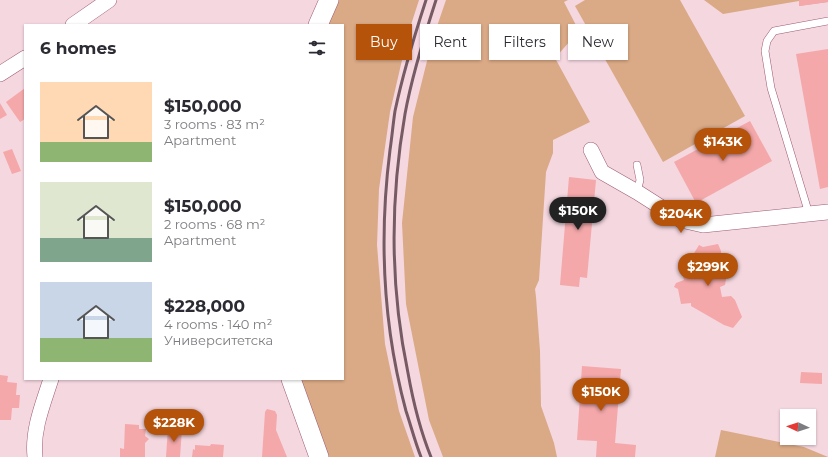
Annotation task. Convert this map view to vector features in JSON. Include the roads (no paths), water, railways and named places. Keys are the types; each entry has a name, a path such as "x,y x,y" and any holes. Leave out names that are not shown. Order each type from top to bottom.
{"street":[{"path":"74,24 109,0"},
{"path":"318,24 329,0"},
{"path":"0,74 24,59"},
{"path":"591,150 602,172 681,220 703,225 828,212"},
{"path":"35,457 36,432 40,412 51,380"},
{"path":"291,380 319,457"}],"lane":[{"path":"809,214 771,88 765,51 767,41 774,31 828,21"},
{"path":"637,165 640,180 637,192"}],"railway":[{"path":"421,457 406,411 392,347 385,281 384,248 387,183 395,111 409,55 426,0"},
{"path":"431,457 420,426 402,341 395,276 394,244 397,179 405,114 415,71 436,0"}]}
